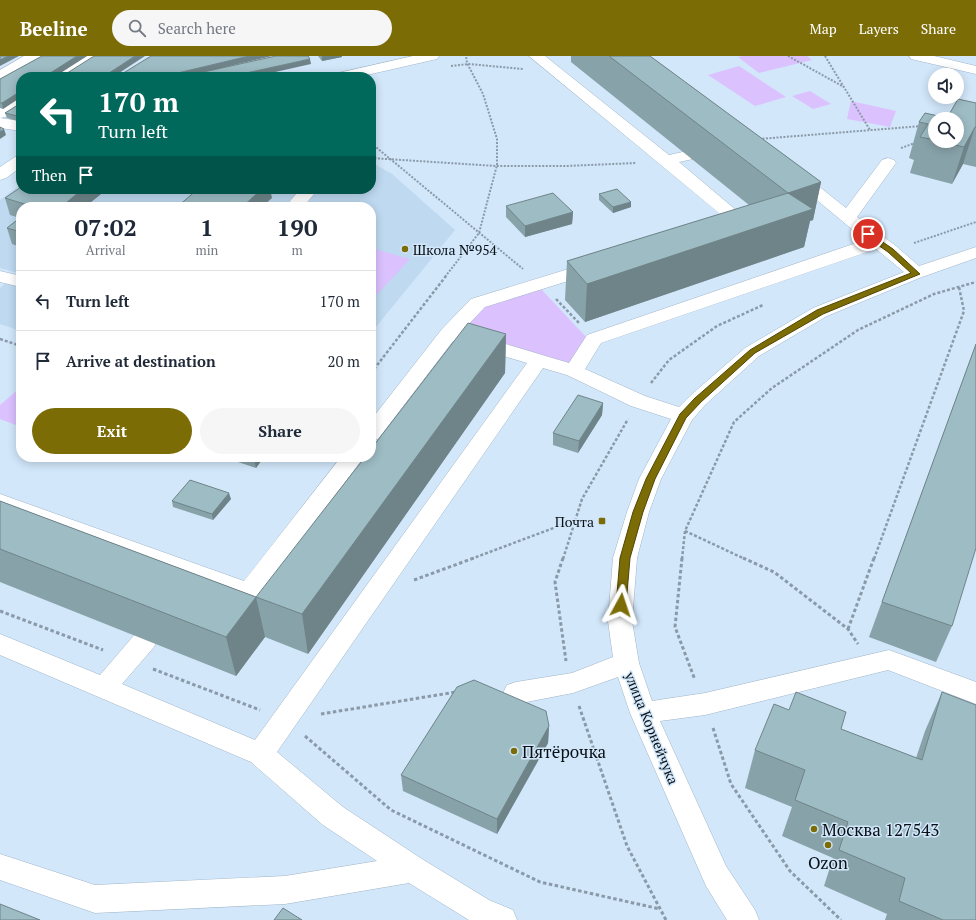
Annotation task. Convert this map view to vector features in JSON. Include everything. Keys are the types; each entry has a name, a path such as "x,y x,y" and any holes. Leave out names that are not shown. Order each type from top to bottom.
{"street":[{"path":"0,76 34,56"},
{"path":"69,72 95,56"},
{"path":"361,72 432,56"},
{"path":"916,56 976,70"},
{"path":"541,60 666,160 737,220 707,230"},
{"path":"0,114 16,104"},
{"path":"0,123 16,125"},
{"path":"666,160 687,156"},
{"path":"848,218 888,163"},
{"path":"0,175 16,164"},
{"path":"783,166 884,246 916,274"},
{"path":"297,202 306,194"},
{"path":"574,371 594,339 884,246"},
{"name":"улица Корнейчука","path":"744,920 716,876 643,713 626,663 620,621 625,558 638,512 650,479 683,416 698,400 752,352 820,312 976,252"},
{"path":"376,428 450,333 478,303 542,285 610,262"},
{"path":"0,276 16,281"},
{"path":"450,333 574,371 638,401 683,416"},
{"path":"260,754 539,360"},
{"path":"0,502 190,582 248,592 349,462"},
{"path":"104,688 145,640"},
{"path":"0,644 260,754 333,816 412,869 479,910 502,920"},
{"path":"643,713 704,704 889,660 976,693"},
{"path":"516,693 573,684 626,663"},
{"path":"0,867 95,899 286,890 412,869"}],"path":[{"path":"376,367 479,233 497,165 497,139 483,94 467,63 466,56"},
{"path":"788,56 844,87"},
{"path":"825,56 870,130"},
{"path":"447,66 467,63 499,69 521,69 541,60"},
{"path":"753,139 926,125"},
{"path":"376,148 542,285 594,339"},
{"path":"376,158 386,157 451,164 576,167 666,160"},
{"path":"884,246 976,222"},
{"path":"841,920 790,871 731,784 704,704 675,627 685,531 734,422 767,393 858,330 934,294 976,282"},
{"path":"848,628 964,311 959,287"},
{"path":"0,339 16,344"},
{"path":"372,596 575,520"},
{"path":"685,531 774,572 848,628 871,664"},
{"path":"285,719 457,692"},
{"path":"285,719 391,810 540,882 660,909"}],"shaded area":[{"path":"807,56 812,60 759,73 738,57"},
{"path":"739,66 786,97 755,106 708,75"},
{"path":"810,91 831,104 813,109 792,96"},
{"path":"851,101 896,111 890,127 847,119"},
{"name":"Школа №954","path":"376,165 392,174 455,230 376,327 376,202 16,202 16,272 0,268 0,200 16,188 16,194 376,194"},
{"path":"376,249 410,259 376,296"},
{"name":"Школа №954","path":"16,275 16,329 0,324 0,288"},
{"path":"541,289 588,339 570,366 458,331 485,305"},
{"path":"16,391 16,425 0,419 0,405"}],"building":[{"path":"0,56 8,56 0,60"},
{"path":"42,56 77,56 52,72 16,72 16,94 2,103 0,103 0,79"},
{"path":"94,56 135,56 111,72 69,72"},
{"path":"151,56 249,56 182,72 125,72"},
{"path":"276,56 308,56 310,59 251,72 204,72"},
{"path":"609,56 650,56 821,182 788,193"},
{"path":"964,100 976,103 976,127 964,147 964,112 950,112 955,104 964,104"},
{"path":"16,106 16,116 5,113"},
{"path":"925,113 928,114 928,124 919,122"},
{"path":"928,124 928,139 920,137"},
{"path":"617,189 631,202 613,207 599,194"},
{"path":"16,190 16,194 77,194 67,202 18,202 5,198"},
{"path":"553,193 573,212 525,226 506,206"},
{"path":"788,193 813,209 587,284 567,261"},
{"path":"192,194 256,194 248,202 183,202"},
{"path":"16,221 16,231 7,228"},
{"path":"468,323 506,334 302,614 256,597 361,462 376,462 376,443"},
{"path":"976,344 976,548 952,626 882,602"},
{"path":"578,395 603,403 579,441 553,433"},
{"path":"190,480 229,493 212,514 172,501"},
{"path":"0,501 256,597 226,637 0,549"},
{"path":"474,680 546,711 549,726 497,819 401,775 457,687"},
{"path":"796,692 846,712 841,729 922,760 942,692 976,705 976,920 943,920 899,901 905,878 839,850 848,822 795,800 805,770 755,750 774,704 789,710"},
{"path":"0,904 40,920 0,920"},
{"path":"283,908 302,920 274,920"}],"place":[{"name":"Школа №954","path":"405,249"},
{"name":"Почта","path":"602,521"},
{"name":"Пятёрочка","path":"514,751"},
{"name":"Москва 127543","path":"814,829"},
{"name":"Ozon","path":"828,845"}],"route":[{"path":"621,605 625,558 638,512 650,479 683,416 698,400 752,352 820,312 916,274 890,250 868,234"}]}
